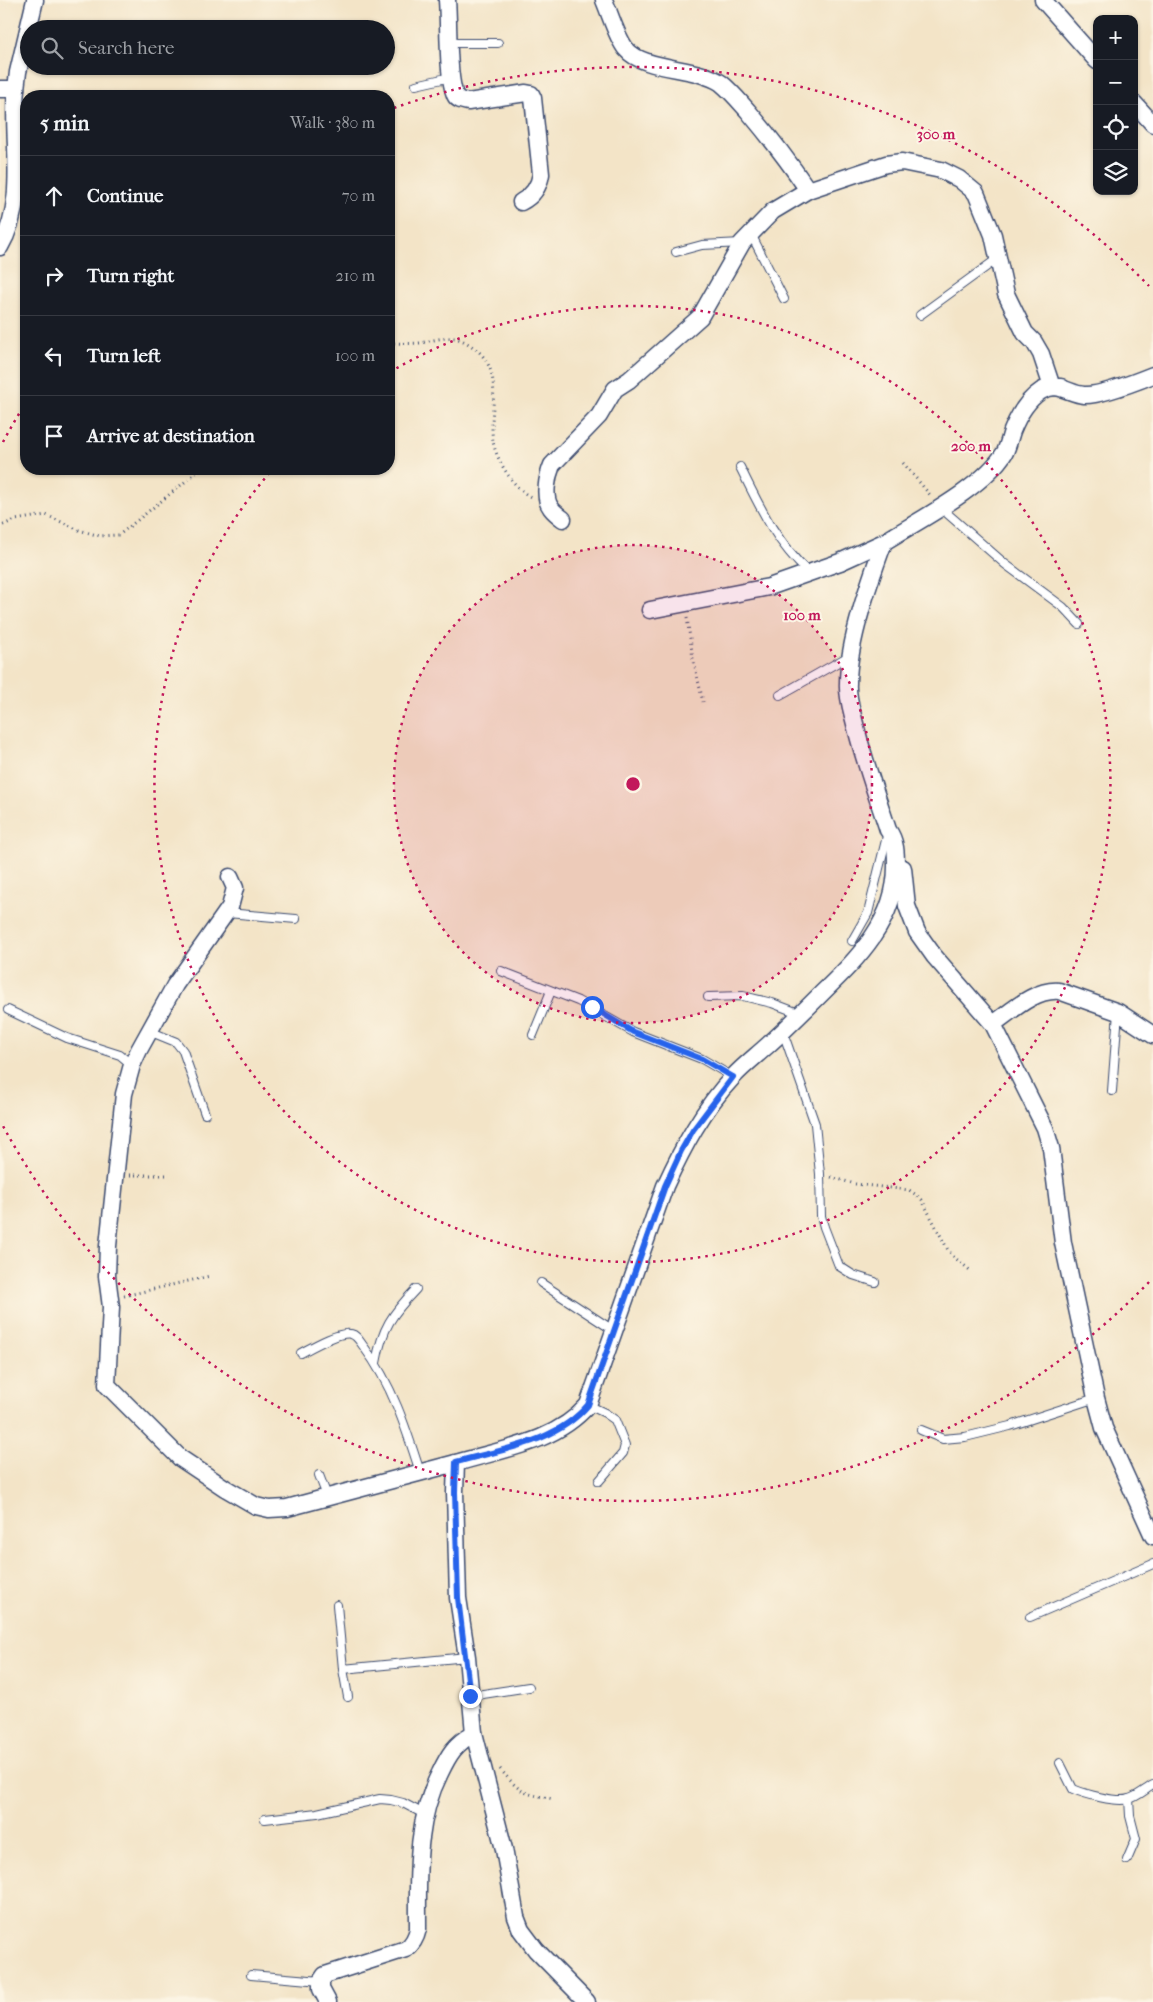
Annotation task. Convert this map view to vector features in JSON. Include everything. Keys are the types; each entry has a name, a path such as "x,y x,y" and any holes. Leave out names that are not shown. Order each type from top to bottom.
{"street":[{"path":"30,20 35,0"},
{"path":"448,0 451,77 455,96 459,100 468,102 526,92 533,98 541,174 540,183 529,198 521,202"},
{"path":"604,0 625,48 646,61 706,76 722,84 738,99 775,143 808,190"},
{"path":"1043,0 1096,60"},
{"path":"0,248 14,211 16,182 15,104 8,89 18,72 20,64"},
{"path":"1136,105 1153,124"},
{"path":"563,519 550,507 546,498 552,465 599,416 616,390 700,318 746,237 773,211 808,190 886,164 902,162 941,170 959,179 976,193 993,235 1006,294 1019,322 1041,354 1052,387 1061,387 1084,396 1131,384 1153,375"},
{"path":"650,610 769,587 862,554 941,508 975,483 1005,452 1013,429 1030,401 1042,390 1061,387"},
{"path":"230,877 235,888 234,897 227,913 175,985 132,1065 124,1094 108,1246 107,1276 111,1298 107,1385 180,1458 243,1500 269,1509 287,1508 535,1441 551,1434 579,1416 588,1405 665,1186 681,1151 706,1111 733,1077 783,1032 860,956 884,917 892,898 896,871 896,851 861,749 850,703 848,683 851,655 864,605 884,542"},
{"path":"891,834 903,862 907,906 914,927 934,956 993,1024 1046,1128 1051,1148 1063,1243 1096,1398 1104,1428 1153,1536"},
{"path":"993,1024 1037,995 1050,990 1059,991 1118,1012 1153,1035"},
{"path":"456,1462 458,1598 467,1657 474,1733 501,1835 516,1916 521,1930 536,1950 587,2002"},
{"path":"328,2002 321,1989 321,1981 325,1975 406,1950 412,1944 418,1929 418,1846 431,1790 456,1745 474,1733"}],"lane":[{"path":"450,43 498,43"},
{"path":"416,85 451,77"},
{"path":"676,252 746,237 784,299"},
{"path":"920,315 997,259"},
{"path":"740,467 776,535 786,550 810,574"},
{"path":"941,508 1005,564 1063,607 1079,624"},
{"path":"780,695 851,655"},
{"path":"852,941 868,913 891,834"},
{"path":"227,913 296,918"},
{"path":"500,971 585,1004 633,1032 702,1059 733,1077"},
{"path":"533,1035 551,991"},
{"path":"708,996 743,996 801,1014"},
{"path":"8,1010 67,1038 120,1056 132,1065"},
{"path":"1112,1091 1118,1012"},
{"path":"149,1031 176,1042 183,1050 205,1114"},
{"path":"783,1032 815,1124 820,1174 820,1216 840,1266 853,1274 875,1282"},
{"path":"541,1283 613,1330"},
{"path":"376,1363 382,1336 389,1321 394,1312 416,1289"},
{"path":"301,1352 343,1333 352,1334 356,1337 376,1363 386,1380 405,1425 420,1472"},
{"path":"921,1430 942,1440 965,1437 1010,1426 1096,1398"},
{"path":"588,1405 615,1420 625,1445 623,1453 599,1481"},
{"path":"319,1475 327,1496"},
{"path":"1030,1617 1153,1564"},
{"path":"337,1605 343,1668 348,1697"},
{"path":"343,1668 467,1657"},
{"path":"470,1696 529,1687"},
{"path":"1060,1763 1073,1789 1093,1795 1129,1800 1153,1785"},
{"path":"265,1819 316,1813 380,1799 397,1801 424,1814"},
{"path":"1127,1860 1136,1839 1130,1816 1129,1800"},
{"path":"251,1975 321,1981"}],"path":[{"path":"395,343 419,343 453,338 473,346 483,355 491,370 494,383 492,440 494,447 505,470 519,490 536,498 546,498"},
{"path":"903,463 941,508"},
{"path":"3,525 15,520 46,515 79,530 100,536 119,535 193,475"},
{"path":"685,603 693,658 703,702"},
{"path":"820,1174 855,1184 903,1189 916,1194 922,1200 948,1250 972,1272"},
{"path":"114,1175 170,1175"},
{"path":"111,1298 210,1276"},
{"path":"498,1766 516,1788 522,1792 554,1799"}],"route":[{"path":"470,1696 467,1657 458,1598 456,1462 535,1441 565,1426 579,1416 588,1405 630,1281 665,1186 693,1130 733,1077 702,1059 649,1040 592,1007"}]}
